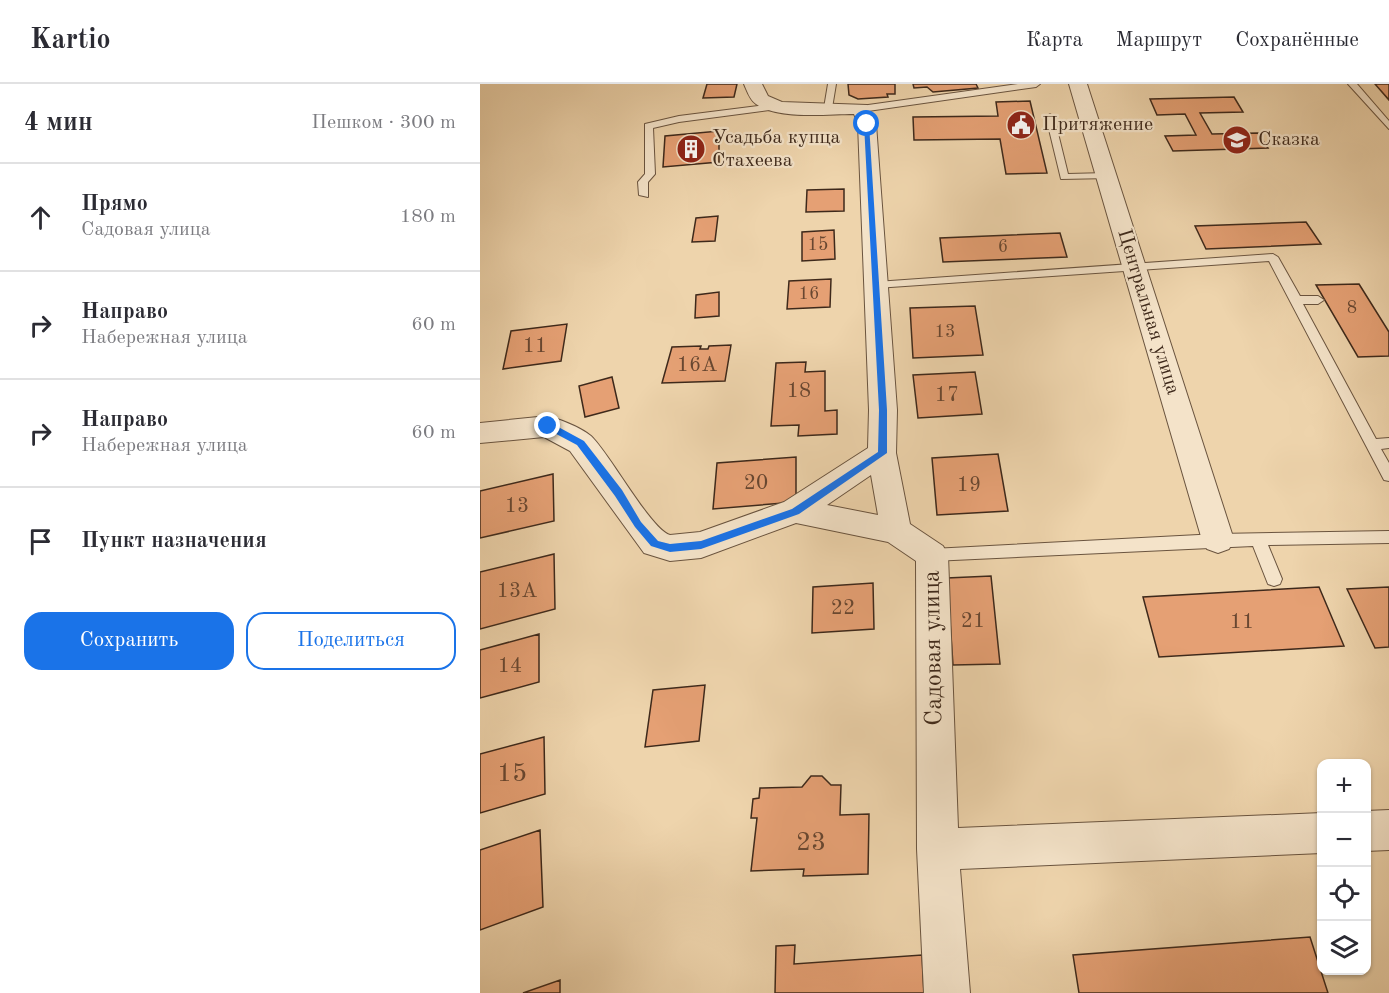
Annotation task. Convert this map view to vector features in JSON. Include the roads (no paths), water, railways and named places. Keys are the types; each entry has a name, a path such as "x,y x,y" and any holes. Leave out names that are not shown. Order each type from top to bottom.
{"street":[{"path":"753,84 761,99 781,106 861,109 867,124 883,410 882,453 896,531 795,511"},
{"name":"Центральная улица","path":"1077,84 1218,540"},
{"path":"480,433 548,426 580,443 655,544 670,548 701,545 795,511 882,453"},
{"name":"Садовая улица","path":"896,531 932,555 938,849 947,993"},
{"path":"1371,831 1389,830"},
{"path":"938,849 1317,833"}],"lane":[{"path":"828,108 832,84"},
{"path":"861,109 1036,84"},
{"path":"1352,84 1389,126"},
{"path":"644,195 644,182 650,174 648,126 679,119 781,106"},
{"path":"1050,117 1064,177 1107,176"},
{"path":"876,285 1133,265 1273,257 1389,476"},
{"path":"1295,300 1318,300"},
{"path":"1372,444 1389,443"},
{"path":"932,555 1218,540 1387,541"},
{"path":"1258,540 1274,579"}],"place":[{"name":"Притяжение","path":"1021,125"},
{"name":"Сказка","path":"1237,140"},
{"name":"Усадьба купца Стахеева","path":"691,149"}]}
